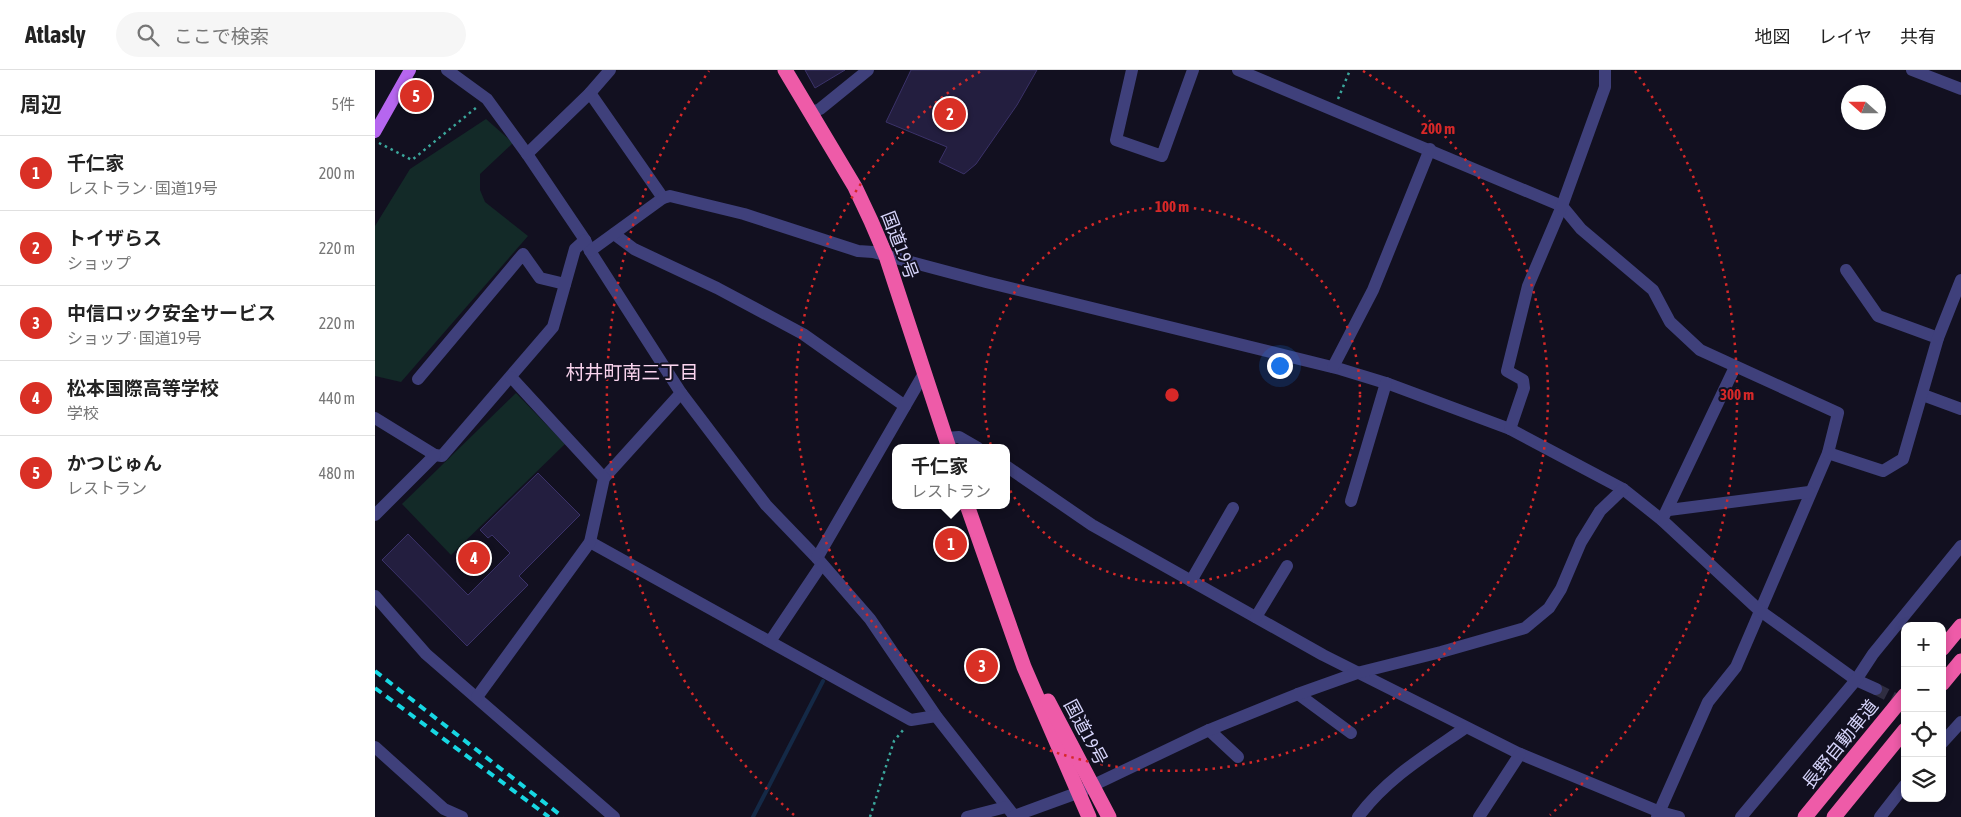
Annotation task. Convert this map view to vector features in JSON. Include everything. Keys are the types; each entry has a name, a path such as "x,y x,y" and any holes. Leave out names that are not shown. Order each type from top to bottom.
{"highway":[{"name":"国道19号","path":"785,70 812,112 855,187 886,256 923,375 947,443"},
{"name":"国道19号","path":"968,509 1024,667 1089,817"},
{"path":"1946,644 1961,626"},
{"path":"1946,679 1961,661"},
{"name":"国道19号","path":"1024,667 1045,696 1109,817"},
{"name":"長野自動車道","path":"1805,817 1901,700"},
{"path":"1833,817 1901,735"}],"main road":[{"path":"375,132 410,70"}],"street":[{"path":"447,70 487,99 527,154 681,393 766,505 870,619 936,716 1012,813"},
{"path":"527,154 590,93 610,70"},
{"path":"812,112 820,109 868,70"},
{"path":"1132,70 1116,140 1162,156 1193,70"},
{"path":"1238,70 1562,206 1581,229 1653,290 1670,322 1699,350 1838,413 1828,453 1809,492 1736,667 1708,702 1659,815"},
{"path":"1510,429 1524,388 1523,380 1507,371 1527,286 1562,206 1605,87 1605,70"},
{"path":"1912,70 1961,88"},
{"path":"590,93 663,198"},
{"path":"1333,367 1373,290 1429,150"},
{"path":"375,418 435,455 442,456 553,326 575,249 587,246 614,234 663,198 670,196 744,214 858,251 873,252 1333,367 1386,383 1510,429 1623,489 1666,515 1759,610 1856,680 1877,689"},
{"path":"614,234 634,249 717,288 803,334 905,406"},
{"path":"418,379 523,254 540,278 565,284"},
{"path":"1846,270 1878,316 1938,338"},
{"path":"1828,453 1883,471 1903,459 1938,338 1961,280"},
{"path":"1666,515 1735,367"},
{"path":"771,640 819,561 923,375"},
{"path":"511,377 604,478"},
{"path":"1351,501 1386,383"},
{"path":"477,697 590,542 604,478 681,393"},
{"path":"1923,395 1961,409"},
{"path":"947,443 959,438 970,444"},
{"path":"375,514 435,455"},
{"path":"1010,469 1092,525 1357,673 1520,754 1659,815 1679,817"},
{"path":"967,817 1012,813 1077,793 1209,730 1298,694 1357,673 1525,628 1537,620 1549,608 1561,589 1581,542 1600,511 1623,489"},
{"path":"1666,515 1809,492"},
{"path":"1191,581 1233,508"},
{"path":"590,542 771,640 911,720 936,716"},
{"path":"1741,817 1856,680 1873,654 1961,546"},
{"path":"1256,617 1287,566"},
{"path":"375,596 426,654 614,817"},
{"path":"1298,694 1351,733"},
{"path":"1946,725 1958,729"},
{"path":"1358,817 1373,797 1395,776 1465,728"},
{"path":"1946,740 1958,729"},
{"path":"1209,730 1238,757"},
{"path":"375,747 444,809 462,817"},
{"path":"1479,817 1520,754"},
{"path":"1880,817 1901,790"}],"path":[{"path":"1334,109 1350,70"},
{"path":"375,141 412,160 487,99"},
{"path":"870,817 894,741 911,720"}],"green space":[{"path":"486,119 513,143 480,174 480,190 485,202 528,236 401,382 375,376 375,226 410,169"},
{"path":"516,393 565,444 451,555 402,504"}],"building":[{"path":"805,70 845,70 815,88"},
{"path":"911,70 1037,70 1017,105 976,164 964,174 939,162 947,147 886,122"},
{"path":"538,473 580,515 519,576 528,585 467,646 382,560 408,534 468,595 510,553 492,535 488,538 480,530"}],"waterway":[{"path":"753,817 823,681"}],"tunnel":[{"path":"1876,689 1901,702"}],"railway":[{"path":"375,671 563,817"},
{"path":"375,688 549,817"}],"place":[{"name":"かつじゅん","path":"416,96"},
{"name":"トイザらス","path":"950,114"},
{"name":"千仁家","path":"951,544"},
{"name":"松本国際高等学校","path":"474,558"},
{"name":"中信ロック安全サービス","path":"982,666"}],"district":[{"name":"村井町南三丁目","path":"632,372"}]}
